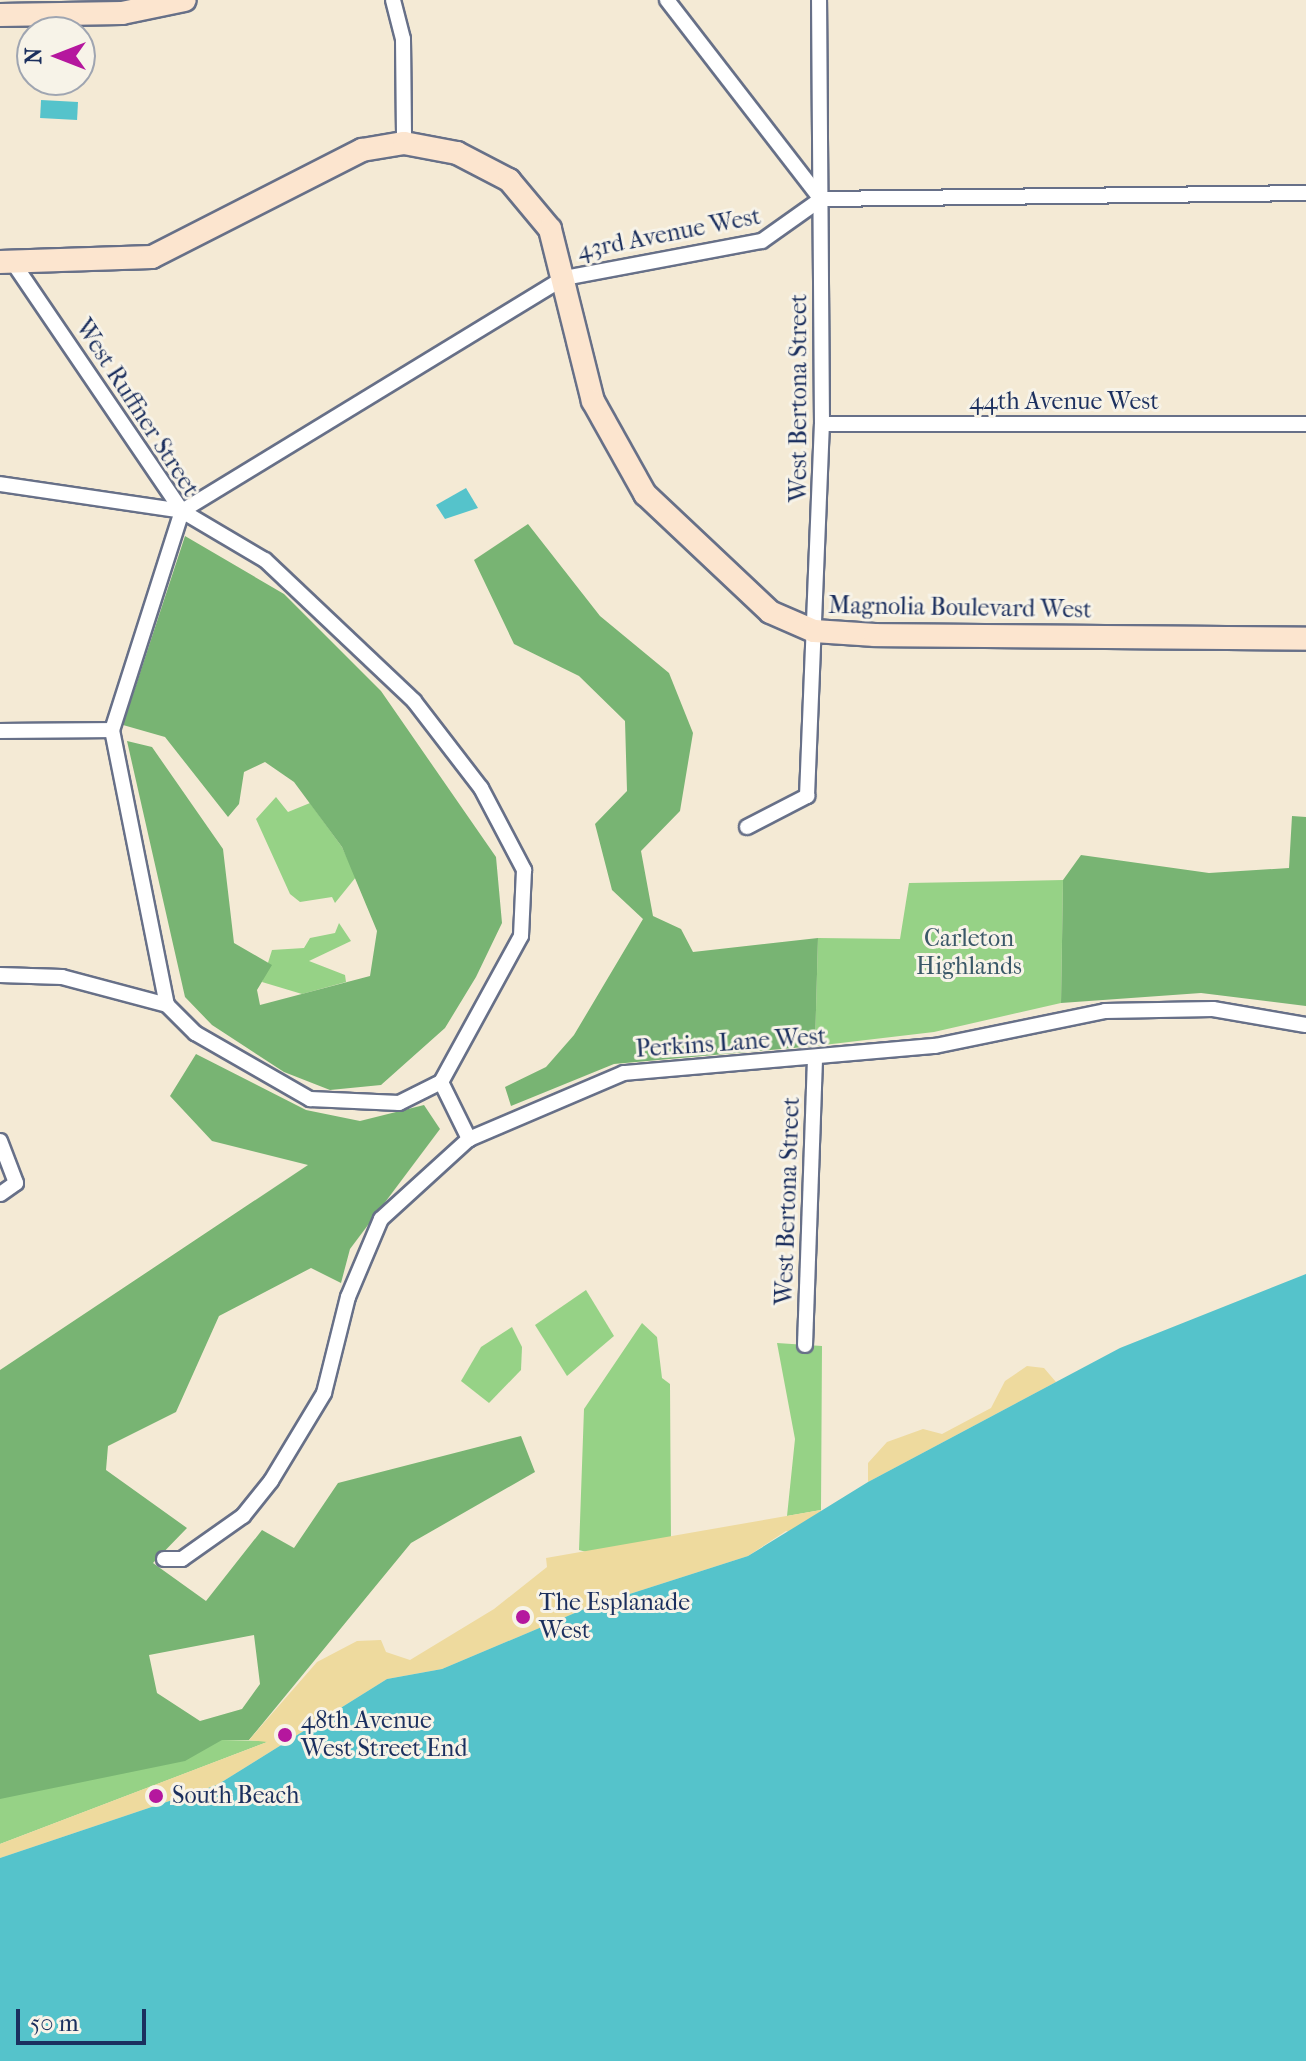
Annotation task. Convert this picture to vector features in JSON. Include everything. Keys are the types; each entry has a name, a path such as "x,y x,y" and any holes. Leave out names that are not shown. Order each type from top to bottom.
{"street":[{"path":"0,15 122,13 185,0"},
{"path":"393,0 403,39 404,143"},
{"path":"667,0 821,199 1306,193"},
{"name":"West Bertona Street","path":"747,827 807,796 822,424 819,0"},
{"name":"Magnolia Boulevard West","path":"7,263 152,257 326,166 404,143 457,153 509,180 550,229 593,401 645,494 736,586 770,612 814,631 1306,639"},
{"name":"43rd Avenue West","path":"182,511 564,278 762,241 821,199"},
{"name":"West Ruffner Street","path":"7,263 182,511 112,730 167,1005"},
{"name":"44th Avenue West","path":"822,424 1306,424"},
{"path":"0,484 182,511 284,576 414,701 481,788 524,870 521,936 441,1082 399,1103 310,1099 195,1033 167,1005 62,977 0,975"},
{"path":"0,731 112,730"},
{"name":"Perkins Lane West","path":"469,1139 624,1073 815,1059 935,1046 1105,1011 1213,1009 1306,1025"},
{"name":"West Bertona Street","path":"805,1345 815,1059"},
{"path":"164,1559 182,1559 243,1516 271,1481 324,1393 348,1297 381,1219 469,1139 441,1082"},
{"path":"0,1141 16,1183 0,1194"}],"green space":[{"path":"528,524 600,616 669,673 693,733 680,811 641,851 653,916 681,929 693,952 818,938 815,1046 614,1064 511,1106 505,1087 546,1067 574,1035 643,919 612,890 595,824 627,791 625,721 579,676 514,644 474,560"},
{"path":"185,536 284,594 381,691 496,857 502,923 476,977 445,1028 381,1085 330,1090 284,1072 212,1025 185,997 127,741 152,747 223,849 234,943 272,965 257,990 260,1005 370,976 377,931 342,847 294,782 265,762 244,772 239,804 228,817 165,737 123,725"},
{"path":"276,797 288,812 310,803 342,847 356,877 335,903 332,897 300,902 290,894 256,819"},
{"path":"1292,816 1306,817 1306,1006 1201,993 1061,1003 1063,880 1081,855 1209,873 1289,868"},
{"name":"Carleton Highlands","path":"1063,880 1061,1003 934,1032 815,1046 818,938 900,939 909,883"},
{"path":"339,923 351,941 309,961 345,975 346,982 302,994 262,982 272,950 304,948 310,938 335,933"},
{"path":"196,1054 306,1110 360,1121 424,1105 440,1129 350,1249 341,1283 311,1268 219,1316 176,1412 108,1446 106,1470 187,1528 153,1563 206,1601 262,1530 294,1548 338,1483 521,1436 535,1472 411,1543 249,1740 222,1740 185,1761 0,1799 0,1370 308,1165 212,1141 170,1096","holes":["254,1635 260,1684 242,1709 200,1721 157,1693 149,1655"]},
{"path":"586,1290 614,1336 567,1376 535,1325"},
{"path":"642,1323 657,1337 662,1378 670,1384 671,1541 590,1553 579,1550 584,1409"},
{"path":"512,1327 522,1347 521,1370 489,1403 461,1381 481,1347"},
{"path":"777,1343 822,1346 821,1510 787,1516 795,1439"},
{"path":"0,1739 222,1740 270,1741 0,1844"}],"sand":[{"path":"1027,1366 1044,1368 1056,1382 868,1482 868,1463 887,1442 923,1429 942,1434 991,1408 1005,1381"},
{"name":"The Esplanade West","path":"821,1510 821,1541 786,1531 748,1556 589,1607 442,1669 387,1679 217,1785 0,1858 0,1844 267,1742 249,1740 317,1662 357,1641 381,1640 386,1652 410,1660 494,1609 547,1567 546,1558"}],"water":[{"path":"41,100 78,102 77,120 40,118"},
{"path":"466,488 478,508 445,519 436,505"},
{"path":"1306,1274 1306,2061 0,2061 0,1858 217,1785 387,1679 442,1669 589,1607 748,1556 868,1482 1120,1348"}],"place":[{"name":"The Esplanade West","path":"523,1617"},
{"name":"48th Avenue West Street End","path":"285,1735"},
{"name":"South Beach","path":"156,1796"}]}
